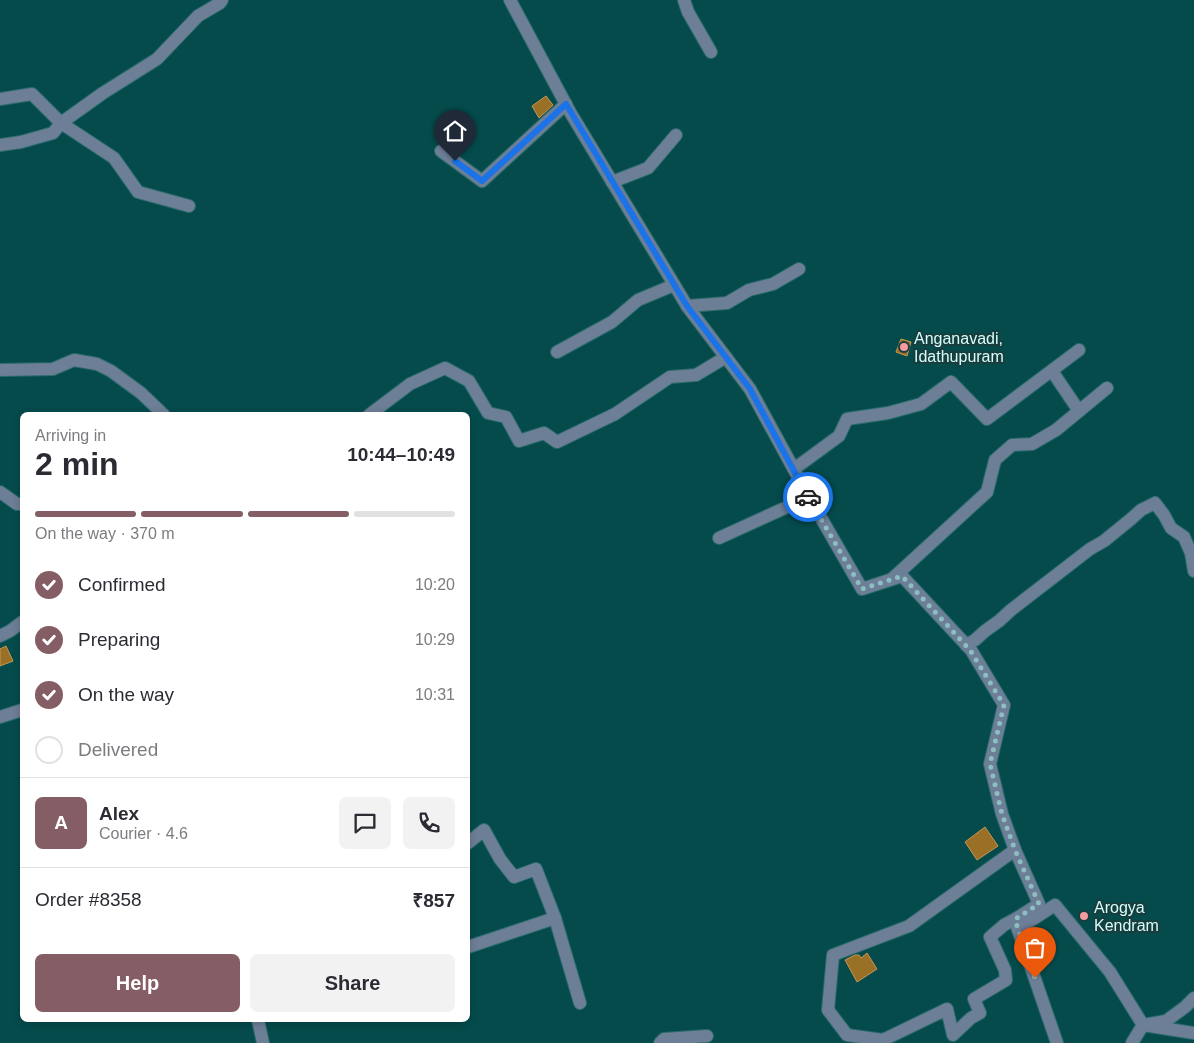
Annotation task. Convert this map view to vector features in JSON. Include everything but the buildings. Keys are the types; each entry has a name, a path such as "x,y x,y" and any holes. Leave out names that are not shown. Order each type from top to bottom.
{"street":[{"path":"0,145 21,142 53,133 61,123 103,93 157,59 198,16 222,0"},
{"path":"684,0 688,12 711,52"},
{"path":"514,1 566,104 612,182 687,306 750,389 809,498 862,589 902,576 970,650 1004,705 990,764 1002,814 1015,850 1039,904 1018,924"},
{"path":"0,99 32,94 61,123 114,158 138,192 189,206"},
{"path":"441,151 482,181 566,104"},
{"path":"612,182 648,168 676,135"},
{"path":"687,306 727,303 749,290 773,284 799,269"},
{"path":"557,352 612,322 638,300 674,285"},
{"path":"794,469 839,436 847,419 888,413 921,404 951,382 987,419 1079,350"},
{"path":"373,412 410,384 445,368 469,381 488,413 506,417 519,442 544,433 557,442 615,414 670,377 696,375 726,357"},
{"path":"0,370 53,369 74,360 97,364 110,371 141,394 161,412"},
{"path":"1052,371 1079,411"},
{"path":"891,580 987,492 995,460 1012,445 1032,444 1056,430 1107,388"},
{"path":"0,492 17,504 20,504"},
{"path":"720,538 809,498"},
{"path":"966,645 1000,622 1018,604 1090,549 1104,541 1141,510 1155,503 1171,528 1184,538 1191,553 1194,571"},
{"path":"0,636 20,624"},
{"path":"0,717 20,711"},
{"path":"470,840 484,830 500,859 514,877 536,869 555,918 580,1003"},
{"path":"1015,850 908,926 833,955 828,1010 847,1035 883,1040 947,1010 953,1035 971,1018 980,1013 974,999 1006,980 1005,970 990,937 1004,925 1018,924 1055,905 1110,972 1143,1025 1194,1033"},
{"path":"470,946 555,918"},
{"path":"1018,924 1057,1043"},
{"path":"1132,1043 1143,1025 1166,1021 1185,1008 1194,998"},
{"path":"260,1022 263,1043"},
{"path":"660,1043 664,1039 707,1036"}],"way so far":[{"path":"808,497 862,589 902,576 970,650 1004,705 990,764 1002,814 1015,850 1039,904 1015,920 1035,978"}],"place":[{"name":"Anganavadi, Idathupuram","path":"904,347"},
{"name":"Arogya Kendram","path":"1084,916"}],"route":[{"path":"455,161 482,181 566,104 687,306 750,389 808,497"}]}
